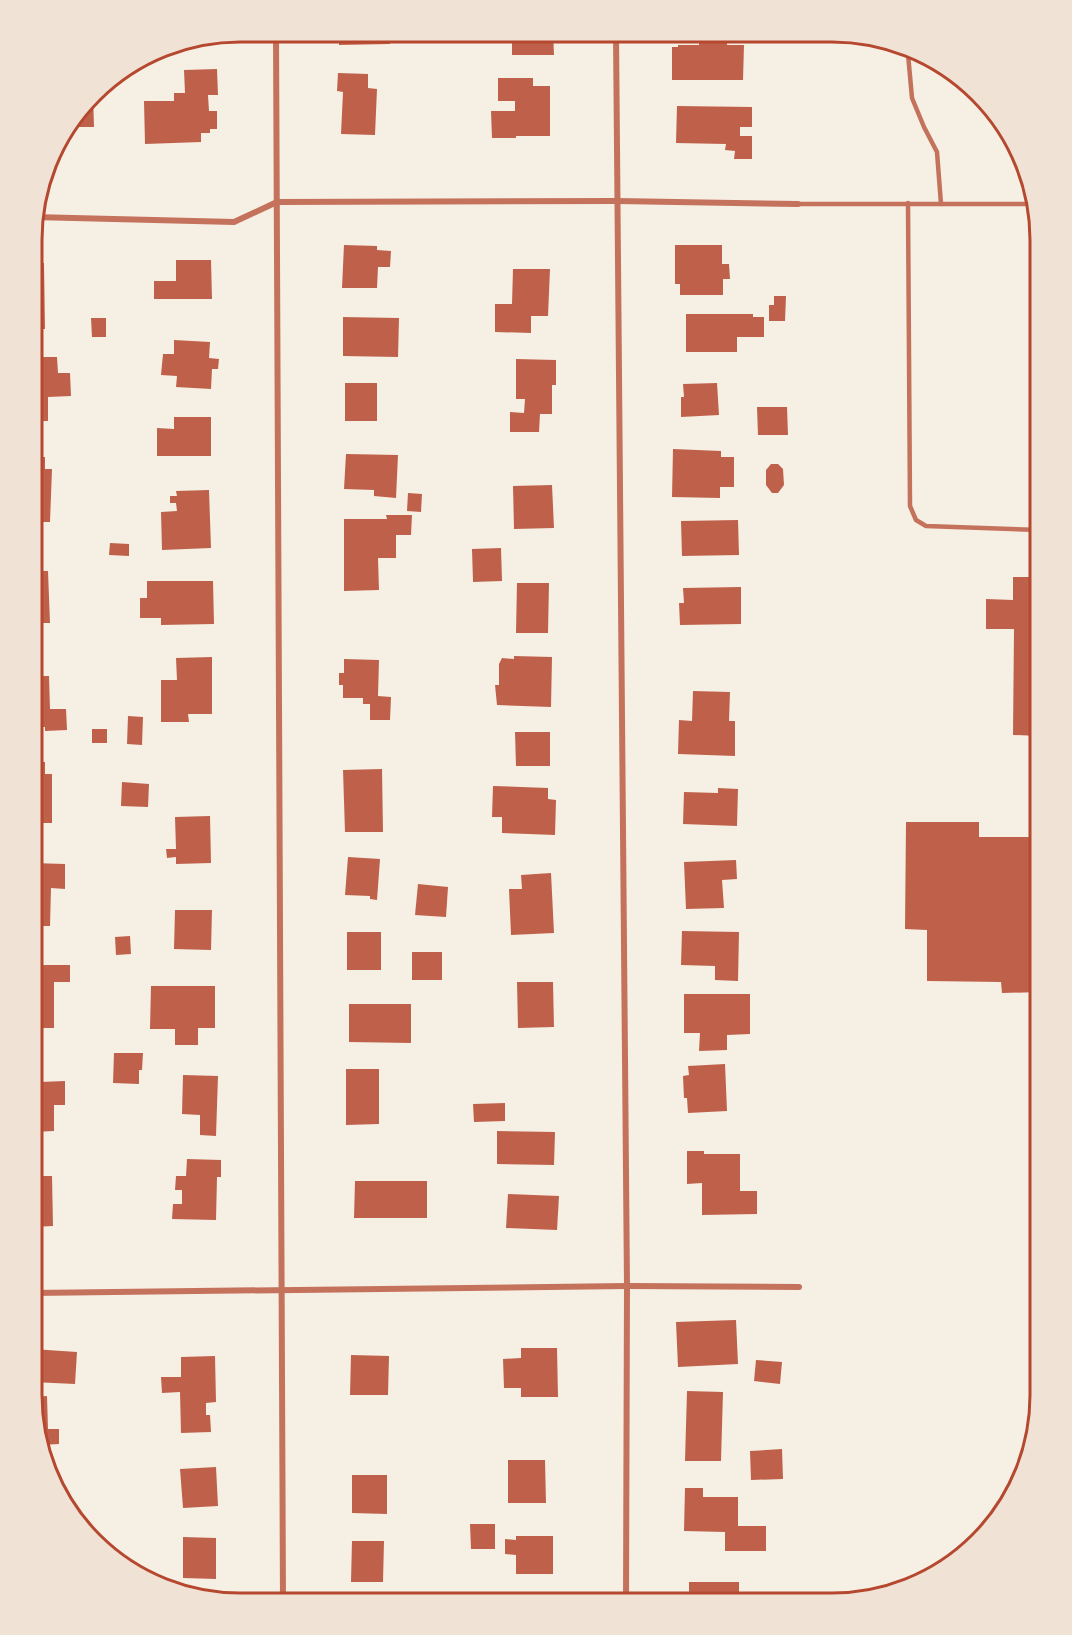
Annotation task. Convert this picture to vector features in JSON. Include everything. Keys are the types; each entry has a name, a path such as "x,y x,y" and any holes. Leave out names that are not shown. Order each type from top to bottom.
{"street":[{"path":"276,42 283,1593"},
{"path":"616,42 627,1286 626,1593"},
{"path":"44,217 234,222 277,202 617,201 798,204"},
{"path":"42,1293 627,1286 799,1287"}],"lane":[{"path":"908,57 912,98 937,152 941,204"},
{"path":"908,203 910,506 916,520 926,526 1030,530"},
{"path":"798,204 1026,204"}],"building":[{"path":"339,42 390,42 390,44 339,45"},
{"path":"512,42 553,42 554,55 512,55"},
{"path":"699,42 727,42 727,45 744,45 743,80 672,80 672,47 699,45"},
{"path":"217,69 218,95 208,95 209,111 217,111 217,129 210,129 210,133 201,133 201,142 145,144 144,101 174,101 174,93 185,93 184,70"},
{"path":"338,73 368,74 368,88 377,89 375,135 341,134 343,92 337,91"},
{"path":"498,78 533,78 533,86 550,86 550,136 492,138 491,111 515,111 515,101 498,101"},
{"path":"677,106 752,107 752,127 740,127 740,136 752,136 752,159 734,159 735,151 725,150 726,144 676,143"},
{"path":"93,107 94,127 77,127"},
{"path":"344,245 377,246 377,250 391,251 390,267 378,267 377,288 342,288"},
{"path":"675,245 722,245 722,264 729,264 730,279 723,279 723,295 680,295 680,284 675,284"},
{"path":"176,260 211,260 212,299 154,299 154,281 176,281"},
{"path":"42,263 44,263 45,329 42,329"},
{"path":"513,269 550,269 548,316 531,316 531,333 495,332 495,304 512,304"},
{"path":"774,296 786,296 785,321 769,321 769,305 774,305"},
{"path":"686,314 753,314 753,317 764,317 764,337 737,337 737,352 686,352"},
{"path":"343,317 399,318 398,357 343,356"},
{"path":"91,318 106,318 106,337 92,337"},
{"path":"174,340 210,342 209,358 219,359 218,369 212,369 211,389 176,387 177,376 161,375 163,354 174,354"},
{"path":"42,357 57,357 58,373 70,373 71,396 48,397 48,421 42,421"},
{"path":"516,359 556,360 556,385 552,385 552,414 540,414 539,432 510,432 510,412 524,413 525,399 516,399"},
{"path":"345,383 377,383 377,421 345,421"},
{"path":"717,383 719,415 681,417 683,384"},
{"path":"757,407 787,407 788,435 758,435"},
{"path":"174,417 211,417 211,456 157,456 157,428 174,429"},
{"path":"673,449 721,451 721,457 734,457 734,487 720,487 720,498 672,497"},
{"path":"346,454 398,455 396,498 374,496 374,490 344,489"},
{"path":"42,457 45,457 45,469 52,469 50,522 42,522"},
{"path":"771,464 778,464 783,469 784,485 778,493 772,493 766,485 766,470"},
{"path":"552,485 554,528 514,529 513,486"},
{"path":"209,490 211,548 162,550 161,512 177,511 176,503 170,503 170,496 177,496 176,491"},
{"path":"408,493 422,494 421,512 407,511"},
{"path":"386,515 412,515 411,535 396,535 396,558 378,558 379,590 344,591 344,519 387,519"},
{"path":"738,520 739,555 682,556 681,521"},
{"path":"110,543 129,544 129,556 109,555"},
{"path":"501,548 502,581 473,582 472,549"},
{"path":"43,558 43,571 48,571 50,623 42,623"},
{"path":"1013,577 1030,577 1030,736 1013,735 1014,629 986,629 986,599 1013,600"},
{"path":"147,581 213,581 214,624 161,625 161,618 140,618 140,598 147,598"},
{"path":"517,583 549,583 548,633 516,633"},
{"path":"741,587 741,624 680,625 679,603 684,603 683,588"},
{"path":"514,656 552,657 551,707 497,705 495,685 499,685 499,664 502,658 514,659"},
{"path":"212,657 212,714 188,714 189,722 161,722 161,680 177,680 176,658"},
{"path":"344,659 379,660 378,696 391,697 390,720 370,720 370,704 363,704 363,698 343,698 343,685 339,685 339,673 344,673"},
{"path":"42,676 49,676 50,709 66,709 67,730 45,731 45,727 42,727"},
{"path":"693,691 730,692 729,721 735,721 735,756 678,754 679,720 692,721"},
{"path":"128,716 143,717 142,745 127,744"},
{"path":"92,729 107,729 107,743 92,743"},
{"path":"515,732 550,732 550,766 516,766"},
{"path":"42,762 45,762 45,774 52,774 52,823 42,823"},
{"path":"382,769 383,832 345,832 343,770"},
{"path":"122,782 149,784 148,807 121,806"},
{"path":"493,786 548,788 548,799 556,800 555,835 502,833 502,817 492,817"},
{"path":"718,788 738,789 737,826 683,824 684,792 718,793"},
{"path":"210,816 211,863 176,864 176,857 167,858 166,849 176,849 175,817"},
{"path":"906,822 979,822 979,837 1030,837 1030,992 1002,993 1001,982 927,981 927,930 905,929"},
{"path":"348,857 380,859 377,900 370,899 370,896 345,895"},
{"path":"736,860 737,879 722,880 724,908 686,909 684,862"},
{"path":"42,863 65,864 65,889 51,888 50,926 42,926"},
{"path":"551,873 554,933 511,935 509,889 522,889 521,875"},
{"path":"418,884 448,887 446,917 415,915"},
{"path":"175,910 212,910 211,950 174,949"},
{"path":"682,931 739,932 738,981 715,980 715,966 681,965"},
{"path":"347,932 381,932 381,970 347,970"},
{"path":"130,936 131,954 116,955 115,937"},
{"path":"412,952 442,952 442,980 412,980"},
{"path":"42,965 70,965 70,982 54,982 54,1028 42,1028"},
{"path":"517,982 553,982 554,1027 518,1028"},
{"path":"151,986 215,986 215,1028 198,1028 198,1045 175,1045 175,1029 150,1029"},
{"path":"684,994 750,994 750,1034 727,1035 727,1050 699,1051 700,1033 684,1033"},
{"path":"349,1004 411,1004 411,1043 349,1042"},
{"path":"114,1053 143,1053 139,1084 113,1083"},
{"path":"725,1064 727,1111 688,1113 687,1098 684,1098 683,1076 689,1075 688,1066"},
{"path":"346,1069 379,1069 379,1124 346,1125"},
{"path":"183,1075 218,1076 216,1136 200,1135 200,1115 182,1114"},
{"path":"65,1081 65,1105 54,1105 54,1131 42,1132 42,1082"},
{"path":"505,1103 505,1121 474,1122 473,1104"},
{"path":"497,1131 555,1132 554,1165 497,1164"},
{"path":"687,1151 704,1151 704,1154 740,1154 740,1191 757,1191 757,1214 702,1215 702,1183 687,1184"},
{"path":"187,1159 221,1160 221,1177 217,1177 216,1220 172,1219 173,1204 182,1204 182,1190 175,1190 176,1176 186,1176"},
{"path":"42,1176 52,1176 53,1226 42,1227"},
{"path":"355,1181 427,1181 427,1218 354,1218"},
{"path":"508,1194 559,1196 557,1230 506,1228"},
{"path":"736,1320 738,1364 678,1367 676,1322"},
{"path":"521,1348 557,1348 558,1397 521,1397 521,1388 504,1388 503,1359 521,1358"},
{"path":"42,1350 77,1352 75,1384 42,1382"},
{"path":"351,1355 389,1356 388,1395 350,1395"},
{"path":"215,1356 216,1402 206,1403 206,1415 210,1415 211,1432 181,1433 180,1392 162,1393 161,1377 181,1377 181,1357"},
{"path":"756,1360 782,1362 780,1384 754,1381"},
{"path":"687,1391 723,1392 721,1461 685,1461"},
{"path":"42,1396 47,1396 48,1429 59,1429 59,1444 49,1445"},
{"path":"782,1449 783,1479 751,1480 750,1451"},
{"path":"508,1460 545,1460 546,1503 508,1503"},
{"path":"216,1467 218,1506 183,1508 180,1469"},
{"path":"352,1475 387,1475 387,1514 352,1513"},
{"path":"685,1488 703,1488 703,1497 738,1497 738,1526 766,1526 766,1551 725,1551 725,1532 684,1531"},
{"path":"470,1524 495,1524 495,1549 471,1549"},
{"path":"516,1536 553,1536 553,1574 516,1574 516,1555 505,1554 505,1539 516,1540"},
{"path":"183,1537 216,1538 216,1579 183,1578"},
{"path":"352,1541 384,1541 383,1582 351,1582"},
{"path":"689,1582 739,1582 739,1593 689,1593"}]}
